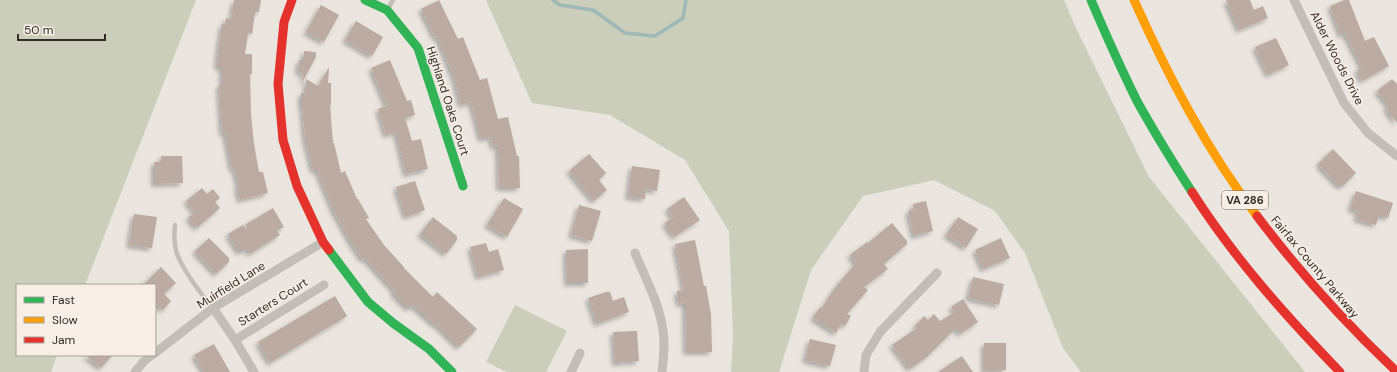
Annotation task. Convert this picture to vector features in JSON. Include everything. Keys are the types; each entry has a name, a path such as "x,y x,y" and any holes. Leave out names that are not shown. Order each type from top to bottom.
{"main road":[{"path":"292,0 284,22 278,84 283,140 297,186 323,242 368,302 393,324 429,349 452,372"},
{"name":"Highland Oaks Court","path":"365,0 387,10 418,48 463,186"},
{"name":"VA 286","path":"1091,0 1117,61 1157,136 1184,180 1243,264 1275,304 1309,342 1340,372"},
{"name":"Fairfax County Parkway","path":"1134,0 1158,54 1184,104 1244,199 1302,274 1340,316 1397,372"}],"street":[{"name":"Alder Woods Drive","path":"1294,0 1344,103 1359,124 1368,133 1397,156"},
{"name":"Muirfield Lane","path":"156,352 213,308 323,242"},
{"path":"635,253 653,296 661,320 664,344 662,372"},
{"path":"864,372 866,355 880,332 937,273"},
{"name":"Starters Court","path":"234,340 324,285"},
{"path":"213,308 254,372"},
{"path":"571,372 580,353"},
{"path":"135,372 144,361 151,356"}],"lane":[{"path":"387,10 393,0"},
{"path":"175,225 174,238 176,252 199,291 213,308"}],"green space":[{"path":"0,0 196,0 85,284 16,284 16,356 57,356 51,372 0,372"},
{"path":"486,0 1064,0 1075,26 1149,177 1305,372 1081,372 1063,348 1025,253 995,211 934,180 863,196 811,270 779,372 731,372 733,336 729,231 685,160 610,115 532,103"},
{"path":"515,305 567,331 546,372 507,372 486,362"}],"building":[{"path":"234,0 261,0 259,12 255,12 252,34 248,33 245,54 252,54 252,74 250,74 251,115 254,144 259,172 263,172 268,193 240,200 237,187 239,186 234,168 232,169 225,132 222,133 219,85 222,85 222,67 217,67 222,24 225,25 226,18 231,19"},
{"path":"439,0 458,39 463,37 480,80 487,78 498,119 508,117 517,156 519,156 520,188 499,188 498,146 493,147 491,137 481,139 471,102 461,105 454,77 437,36 435,37 421,9"},
{"path":"1226,0 1250,0 1254,10 1263,6 1268,18 1239,30"},
{"path":"1344,0 1349,0 1365,41 1374,37 1389,66 1362,81 1357,70 1362,67 1345,33 1341,35 1330,6"},
{"path":"321,5 339,15 324,42 306,32"},
{"path":"356,21 383,37 372,56 345,40"},
{"path":"1276,38 1289,65 1268,75 1255,47"},
{"path":"304,51 316,52 316,57 302,83 303,73 298,72 299,60 304,60"},
{"path":"390,60 407,101 411,100 415,115 405,118 412,141 421,139 428,169 406,174 396,132 386,135 378,109 387,106 371,68"},
{"path":"329,67 328,83 331,83 330,105 333,143 341,173 345,171 357,199 369,218 366,219 384,245 404,268 433,297 437,292 477,329 459,347 436,324 435,325 413,305 409,309 393,293 395,291 365,258 363,260 334,211 317,170 313,170 305,138 301,93 306,93 306,79 318,86"},
{"path":"1392,79 1397,84 1397,123 1386,109 1389,106 1377,91"},
{"path":"1333,149 1356,173 1343,186 1339,186 1318,164"},
{"path":"589,154 606,173 599,180 607,190 594,201 569,171"},
{"path":"161,156 182,156 183,183 154,184 154,162 161,162"},
{"path":"632,166 660,170 657,191 646,189 645,199 628,197"},
{"path":"415,181 425,210 406,217 396,187"},
{"path":"202,188 207,194 213,189 220,198 215,202 220,208 197,228 188,218 195,212 186,201"},
{"path":"1356,191 1393,203 1388,218 1379,215 1376,225 1356,219 1358,211 1350,209"},
{"path":"684,197 700,220 674,237 665,223 673,217 667,209"},
{"path":"504,198 523,209 507,237 487,225"},
{"path":"926,201 933,231 914,236 908,211 914,209 913,204"},
{"path":"579,205 601,211 592,241 571,235"},
{"path":"273,208 284,227 277,231 280,235 250,254 248,249 239,252 228,234 243,225 247,230 246,224"},
{"path":"134,214 157,217 152,248 129,245"},
{"path":"433,217 457,236 457,240 446,254 420,234"},
{"path":"958,217 978,229 966,248 946,235"},
{"path":"892,223 907,241 907,244 884,264 888,269 864,287 868,290 847,314 851,316 845,326 841,324 836,333 813,318 820,307 822,308 834,289 856,263 850,255 867,242 868,243"},
{"path":"209,238 229,258 229,262 216,274 195,251"},
{"path":"1001,238 1010,258 983,269 975,250"},
{"path":"695,240 711,314 712,352 686,352 685,303 679,304 677,291 684,290 675,244"},
{"path":"486,243 489,252 498,249 504,270 478,277 470,247"},
{"path":"588,249 588,283 567,283 566,250"},
{"path":"161,267 176,283 164,294 171,301 163,310 156,304 156,284 144,284"},
{"path":"973,277 1004,284 999,305 968,298"},
{"path":"610,292 613,301 624,297 629,312 597,324 588,298"},
{"path":"335,296 347,316 270,363 258,342"},
{"path":"963,299 978,322 960,334 956,328 928,356 910,369 892,345 917,328 915,326 924,316 928,320 934,314 940,321 955,312 951,307"},
{"path":"637,331 639,361 615,363 613,332"},
{"path":"810,339 836,345 830,366 805,360"},
{"path":"984,343 1006,343 1006,370 984,370"},
{"path":"214,344 230,372 204,372 194,355"},
{"path":"86,356 112,356 101,368"},
{"path":"962,356 973,372 938,372"}],"waterway":[{"path":"553,0 560,5 593,10 625,33 655,36 683,18 686,0"}],"traffic: fast":[{"path":"365,0 387,10 418,48 463,186"},
{"path":"1091,0 1138,103 1192,192"},
{"path":"329,250 368,302 393,323 429,349 452,372"}],"traffic: slow":[{"path":"1134,0 1160,56 1189,111 1221,165 1257,216"}],"traffic: jam":[{"path":"292,0 284,22 278,84 283,140 297,186 323,242 329,250"},
{"path":"1192,192 1225,240 1243,263 1300,330 1340,372"},
{"path":"1257,216 1290,258 1324,297 1359,335 1397,372"}]}
